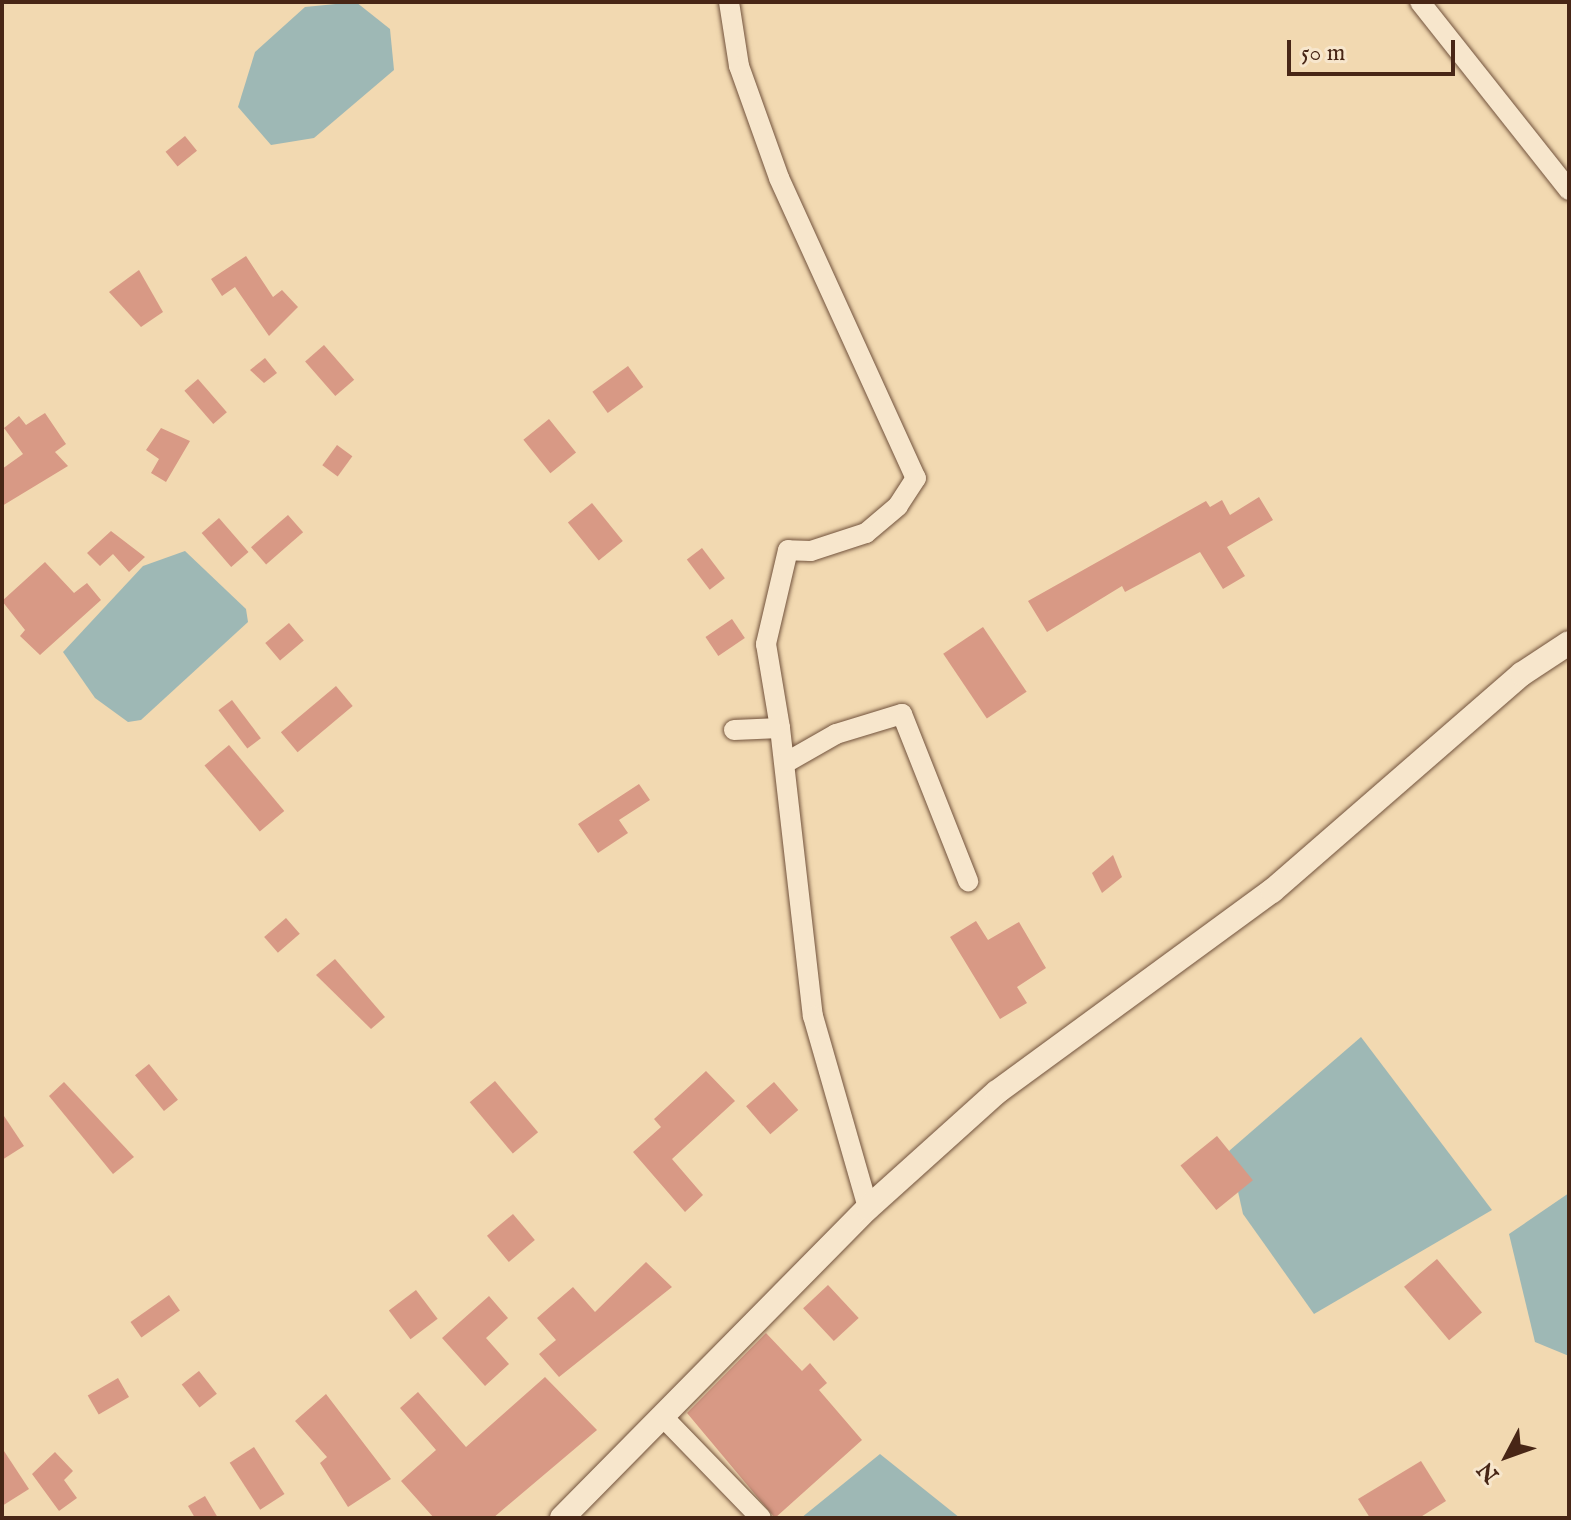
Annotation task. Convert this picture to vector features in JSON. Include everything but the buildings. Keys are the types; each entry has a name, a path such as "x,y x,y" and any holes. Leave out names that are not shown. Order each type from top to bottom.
{"street":[{"path":"729,2 739,66 779,178 916,478 898,506 866,533 811,551 788,550 766,644 787,762 813,1016 868,1208"},
{"path":"1420,2 1569,190"},
{"path":"562,1518 868,1208 997,1092 1272,891 1522,674 1569,643"},
{"path":"787,762 836,734 902,714 968,881"},
{"path":"734,730 780,728"},
{"path":"664,1418 761,1518"}],"water":[{"path":"356,2 390,29 394,70 314,138 271,145 238,107 255,52 305,7"},
{"path":"185,551 246,609 248,622 141,720 128,722 95,698 63,652 143,566"},
{"path":"1361,1037 1492,1210 1314,1314 1243,1214 1229,1151"},
{"path":"1569,1193 1569,1356 1535,1342 1509,1234"},
{"path":"880,1454 960,1518 801,1518"}]}
